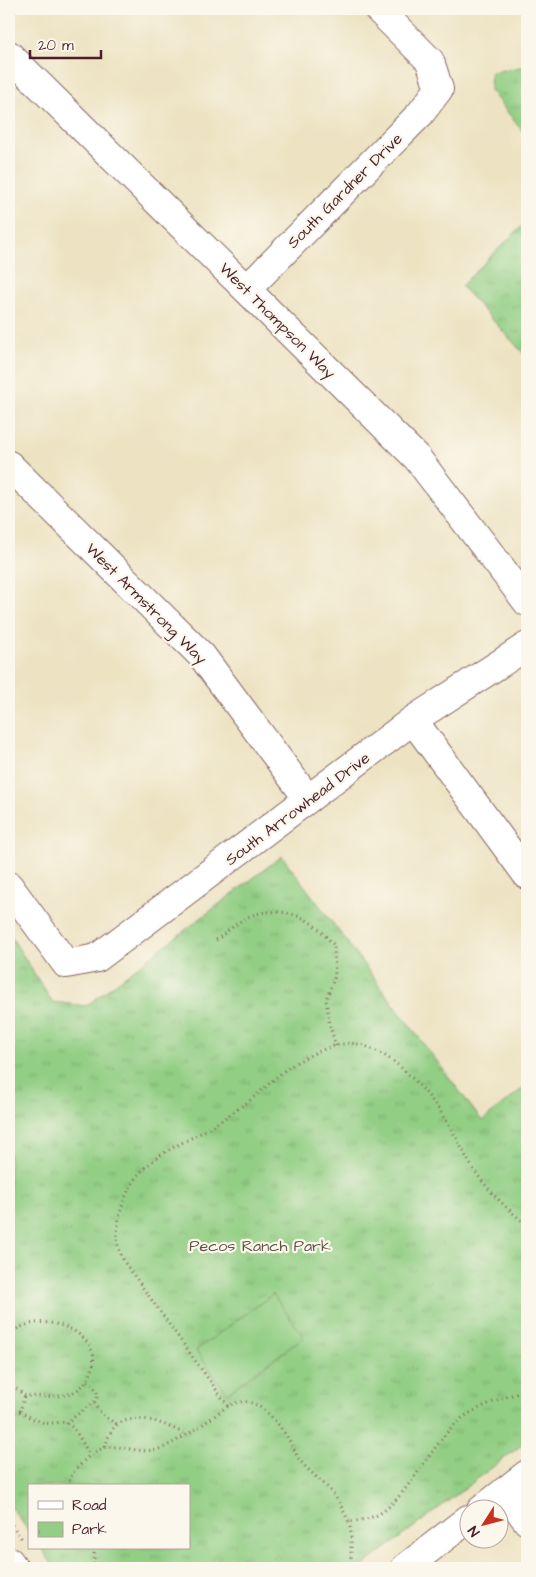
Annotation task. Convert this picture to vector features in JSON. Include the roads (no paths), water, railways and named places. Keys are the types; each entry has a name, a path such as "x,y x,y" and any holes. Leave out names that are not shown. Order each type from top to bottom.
{"street":[{"name":"South Gardner Drive","path":"246,289 420,114 439,89 430,61 378,9"},
{"name":"West Thompson Way","path":"9,55 417,458 527,602"},
{"name":"West Armstrong Way","path":"9,465 202,656 308,799"},
{"name":"South Arrowhead Drive","path":"9,886 66,964 97,958 413,720 527,646"},
{"path":"413,720 527,875"},
{"path":"494,1500 527,1474"},
{"path":"505,1491 527,1521"},
{"path":"405,1568 458,1527"},
{"path":"14,1568 16,1551"}],"park label":[{"name":"Pecos Ranch Park","path":"260,1245"}]}
